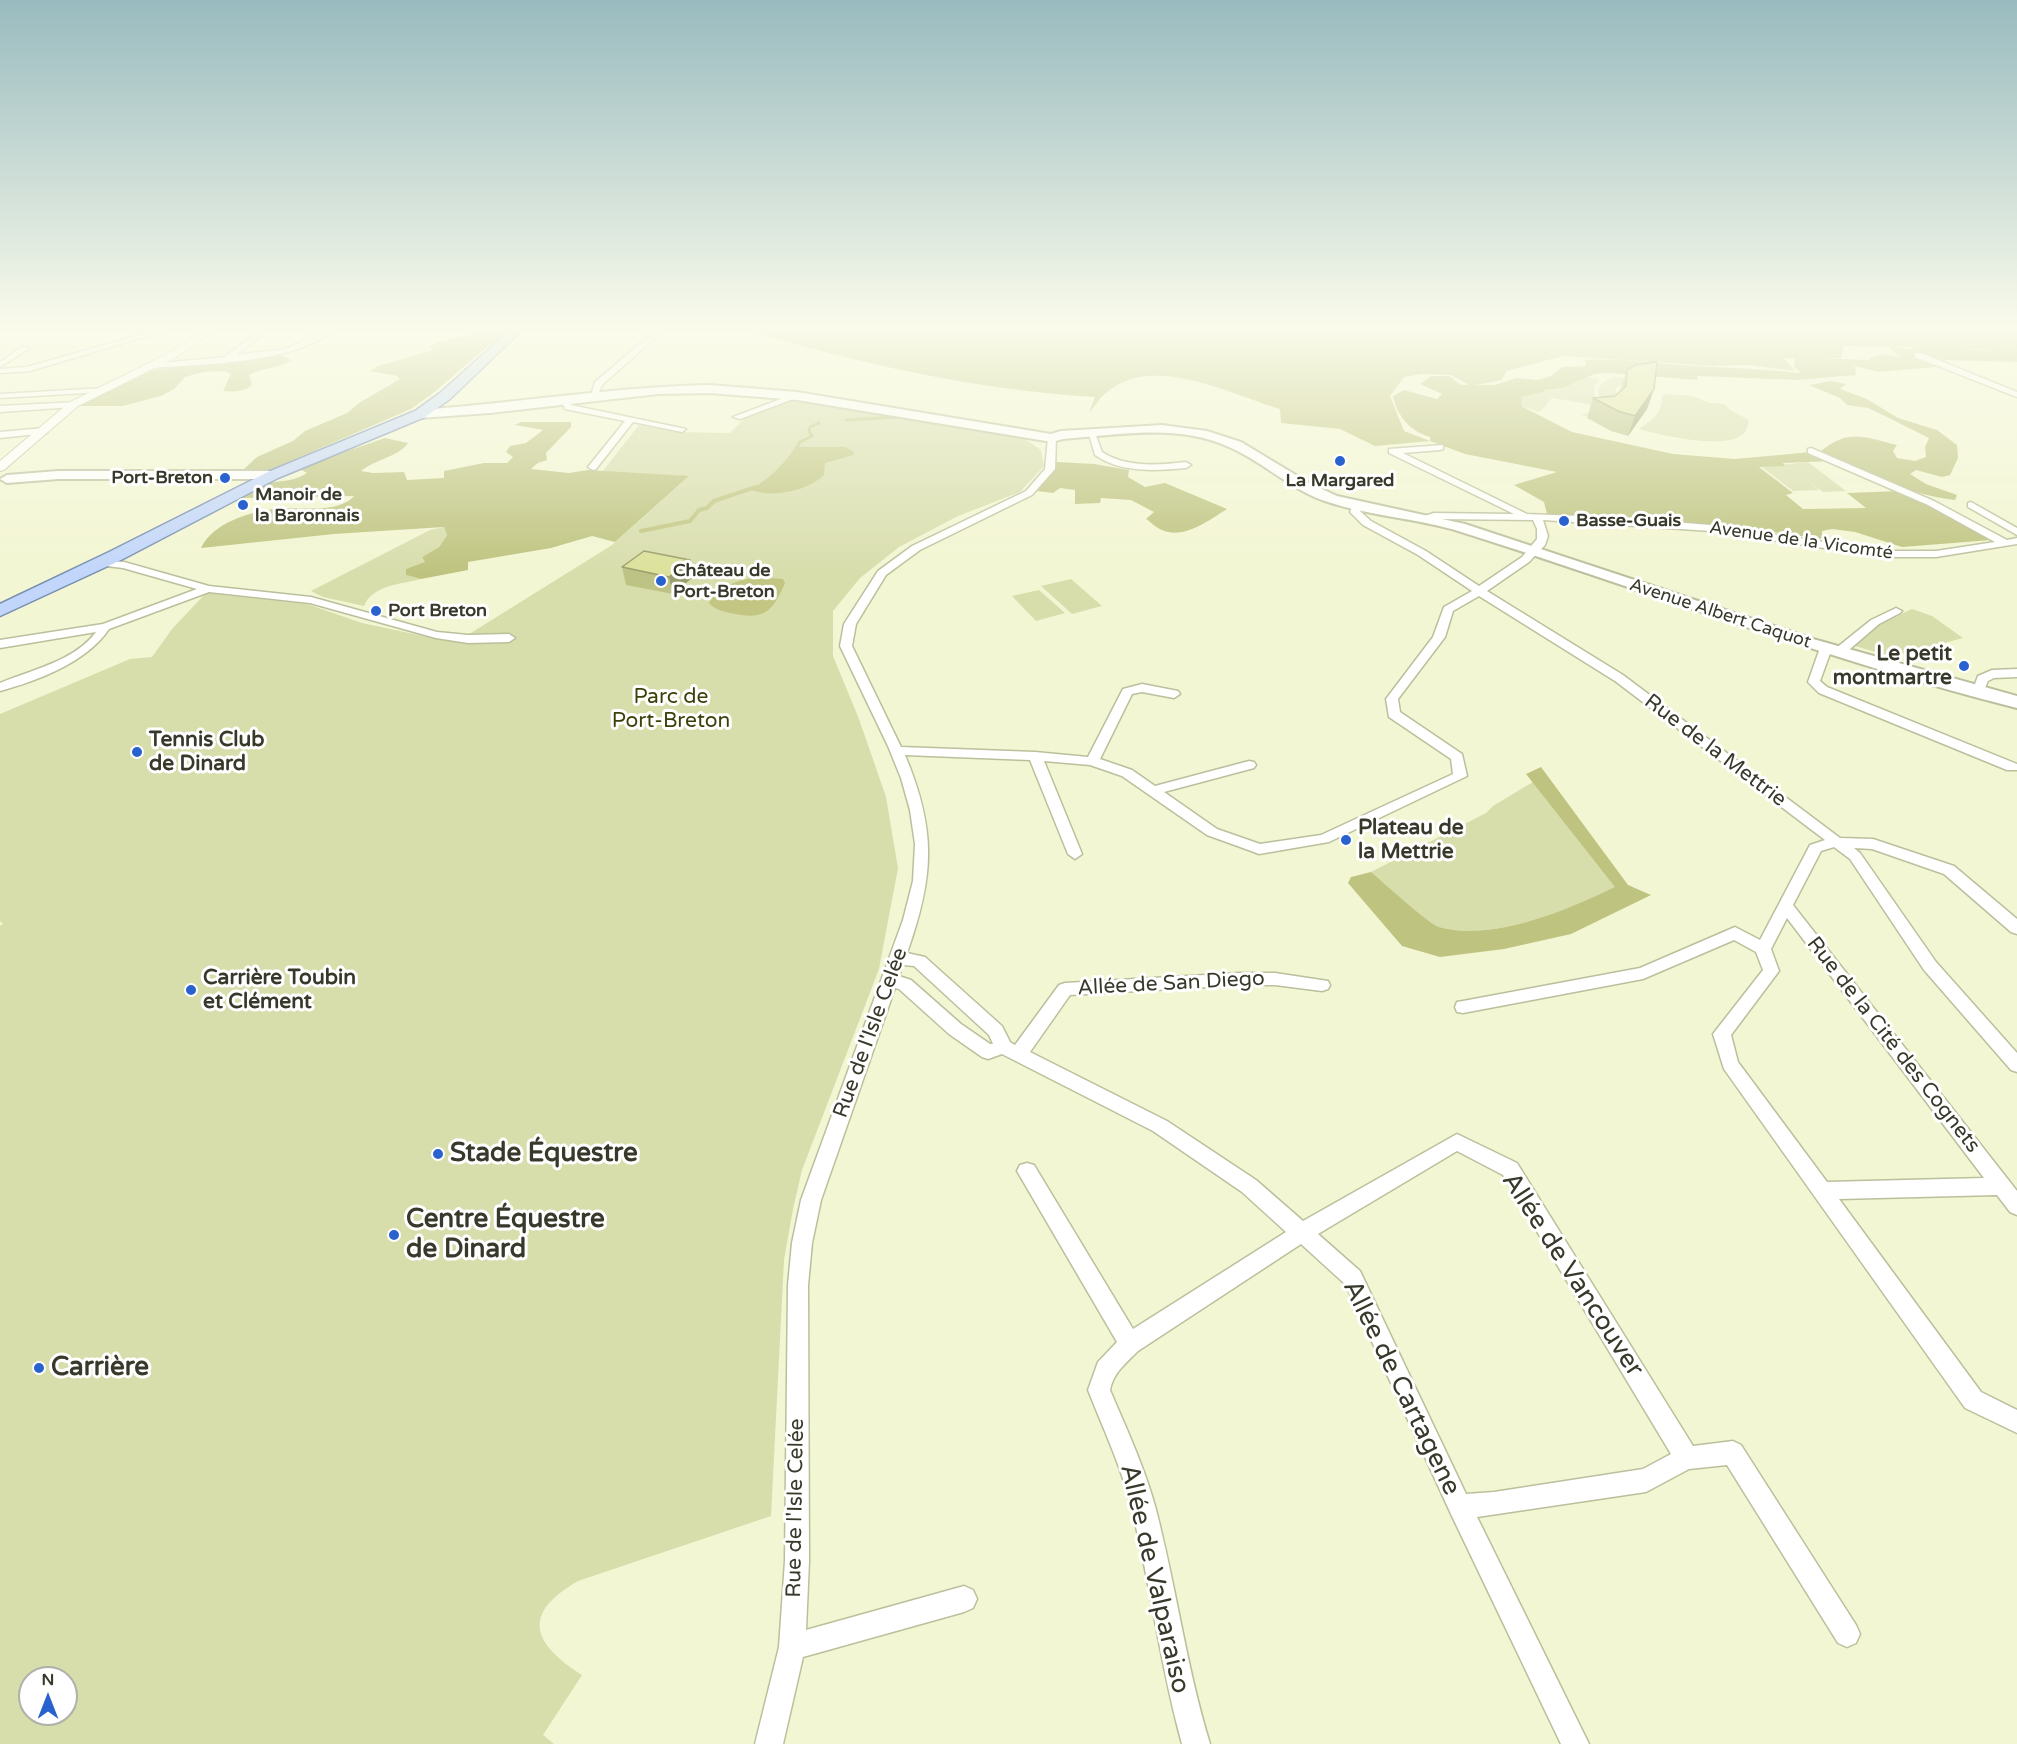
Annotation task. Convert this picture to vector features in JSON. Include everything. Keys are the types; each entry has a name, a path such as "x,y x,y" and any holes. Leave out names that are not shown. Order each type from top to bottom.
{"main road":[{"path":"0,611 114,561 273,475 424,411"},
{"name":"Avenue de la Vicomté","path":"420,414 452,411"},
{"name":"Avenue de la Vicomté","path":"890,411 1052,438 1062,435 1166,430 1222,439 1312,491 1356,506 1425,519"},
{"path":"2,476 273,475"},
{"name":"Avenue Albert Caquot","path":"1425,519 1457,526 1694,607 1832,650 2017,702"}],"street":[{"path":"2,476 66,411"},
{"path":"591,411 682,429"},
{"path":"737,417 753,411"},
{"path":"593,467 631,419"},
{"path":"0,435 44,431"},
{"path":"1091,433 1098,453 1111,461 1158,468 1186,465"},
{"name":"Rue de l'Isle Celée","path":"769,1744 792,1647 797,1561 798,1285 802,1243 811,1200 919,897 923,848 920,819 912,785 846,646 850,624 874,582 893,564 916,548 1029,493 1050,469 1052,438"},
{"path":"897,751 1035,756 1092,761 1127,773 1212,832 1259,849 1324,839 1460,776 1457,757 1394,714 1392,699 1439,637 1448,609 1482,591 1533,552 1541,543 1543,531 1532,516 1392,451 1440,447"},
{"path":"1811,451 1931,503 2005,543"},
{"path":"1971,505 2017,532"},
{"name":"Rue de la Mettrie","path":"1356,506 1354,512 1367,523 1422,553 1518,617 1619,678 1855,856 1930,966 2017,1065"},
{"name":"Avenue de la Vicomté","path":"1425,519 1434,516 1532,516 1637,521 1714,528 1842,549 1909,555 1949,553 2017,541"},
{"path":"114,561 208,589 311,600 436,634 468,639 509,638"},
{"path":"0,645 105,627 208,589"},
{"path":"1896,611 1832,650 1814,682 1824,690 2012,767"},
{"path":"0,686 73,657 90,647 105,627"},
{"path":"0,686 11,670"},
{"path":"1978,692 1982,679 1992,674 2017,673"},
{"path":"1092,761 1127,692 1142,688 1174,694"},
{"path":"1035,756 1074,854"},
{"path":"1152,791 1249,765"},
{"path":"1763,949 1815,848 1835,842 1873,844 1949,870 2017,928"},
{"name":"Rue de la Cité des Cognets","path":"1785,904 2017,1206"},
{"path":"1463,1007 1643,973 1735,933 1763,949 1771,971 1722,1034 1730,1064 1973,1400 2017,1422"},
{"name":"Allée de Cartagene","path":"898,958 919,961 996,1031 1011,1051 1160,1126 1249,1186 1353,1278 1459,1506 1575,1744"},
{"name":"Allée de San Diego","path":"1011,1051 1065,989 1240,979 1275,979 1322,985"},
{"name":"Allée de Cartagene","path":"890,980 905,984 956,1029 988,1052 1011,1051"},
{"name":"Allée de Vancouver","path":"1301,1233 1457,1142 1510,1169 1687,1458"},
{"path":"1027,1171 1130,1344"},
{"name":"Rue de la Cité des Cognets","path":"1822,1191 2001,1186"},
{"name":"Allée de Valparaiso","path":"1196,1744 1184,1708 1142,1503 1127,1458 1099,1390 1100,1380 1108,1365 1130,1344 1301,1233"},
{"path":"1459,1506 1494,1504 1646,1480 1687,1458 1733,1453 1847,1634"},
{"path":"792,1647 964,1599"}],"green space":[{"name":"Centre Équestre de Dinard","path":"762,411 870,411 1022,437 1041,450 1044,466 1020,492 958,516 899,547 860,578 833,611 833,656 859,719 886,797 898,868 879,969 802,1170 793,1209 784,1260 771,1516 578,1581 560,1593 548,1605 541,1617 540,1628 544,1640 565,1663 582,1675 543,1735 554,1744 0,1744 0,926 3,924 0,921 0,714 130,659 152,657 172,629 206,593 307,604 362,623 458,641 612,545 688,477 602,472 639,425 675,432 730,433 746,417"},
{"path":"1589,411 1607,411 1605,415 1581,416"},
{"path":"1733,411 1749,420 1744,433 1724,441 1677,438 1639,429 1658,412"},
{"path":"1808,462 1846,491 1823,492 1808,481 1819,490 1793,491 1762,467"},
{"path":"444,527 447,535 439,547 422,557 425,562 406,575 421,579 381,590 368,599 364,606 323,597 311,591 430,530"},
{"path":"1071,579 1102,606 1072,614 1041,586"},
{"path":"1039,590 1065,613 1036,621 1012,596"},
{"path":"1912,609 1932,616 1963,638 1892,657 1852,645 1882,623"},
{"path":"1533,782 1616,887 1553,914 1529,921 1506,927 1460,931 1434,924 1371,872 1486,813 1493,806"}],"shaded area":[{"path":"405,411 270,470 243,470 257,457 293,441 305,431 347,413"},
{"path":"1280,411 1396,411 1404,431 1430,441 1375,446 1340,429 1281,423"},
{"path":"1399,411 1532,411 1572,432 1673,454 1735,459 1811,452 1832,461 1783,463 1785,466 1759,467 1793,493 1786,495 1803,509 1866,508 1847,493 1900,491 1991,540 1902,547 1855,532 1832,529 1822,531 1822,539 1729,526 1547,514 1544,502 1514,485 1557,472 1465,454 1430,441 1430,437 1416,431"},
{"path":"1875,411 1887,411 1898,418 1937,430 1957,445 1958,458 1950,475 1942,477 1916,470 1910,474 1926,484 1957,495 1955,500 1903,487 1820,452 1839,440 1857,436 1897,445 1893,451 1897,458 1915,461 1926,457 1925,447 1929,438"},
{"path":"521,422 571,422 571,427 546,453 547,460 531,469 569,473 588,470 689,476 615,542 592,536 551,548 468,562 468,570 421,579 406,575 406,569 425,562 422,557 439,547 447,535 444,527 334,534 201,548 206,539 222,526 252,513 282,508 327,508 347,502 354,496 241,498 263,485 294,479 307,473 298,468 385,438 408,443 399,451 361,471 404,472 407,480 444,478 444,471 484,463 507,463 513,457 506,452 510,446 526,443 543,430 515,425"},
{"path":"796,447 845,447 854,452 853,455 825,463 824,475 817,481 799,489 767,493 749,489 769,477"},
{"path":"1057,462 1094,464 1129,470 1128,477 1145,487 1165,483 1227,509 1187,531 1170,532 1160,529 1146,519 1154,512 1131,500 1101,498 1100,503 1075,504 1075,490 1060,488 1053,493 1037,491"},
{"path":"756,577 783,579 785,583 767,611 754,615 731,613 720,610 709,603 723,588 735,582"},
{"path":"1541,767 1628,885 1651,895 1571,934 1504,949 1440,957 1402,946 1348,883 1351,877 1371,872 1434,924 1460,931 1506,927 1529,921 1575,905 1615,887 1526,774"}],"building":[{"path":"1619,411 1638,411 1635,416"},
{"path":"644,551 690,560 669,577 622,567"}],"waterway":[{"path":"846,420 897,417"},
{"path":"793,453 800,442 812,436 809,431 810,427 819,423"},
{"path":"641,531 690,521 699,510 707,508 714,501 756,487"}],"place":[{"name":"La Margared","path":"1340,461"},
{"name":"Port-Breton","path":"225,478"},
{"name":"Manoir de la Baronnais","path":"243,505"},
{"name":"Basse-Guais","path":"1564,521"},
{"name":"Château de Port-Breton","path":"661,581"},
{"name":"Port Breton","path":"376,611"},
{"name":"Le petit montmartre","path":"1964,666"},
{"name":"Tennis Club de Dinard","path":"137,752"},
{"name":"Plateau de la Mettrie","path":"1346,840"},
{"name":"Carrière Toubin et Clément","path":"191,990"},
{"name":"Stade Équestre","path":"438,1154"},
{"name":"Centre Équestre de Dinard","path":"394,1235"},
{"name":"Carrière","path":"39,1368"}],"park label":[{"name":"Parc de Port-Breton","path":"671,709"}]}
